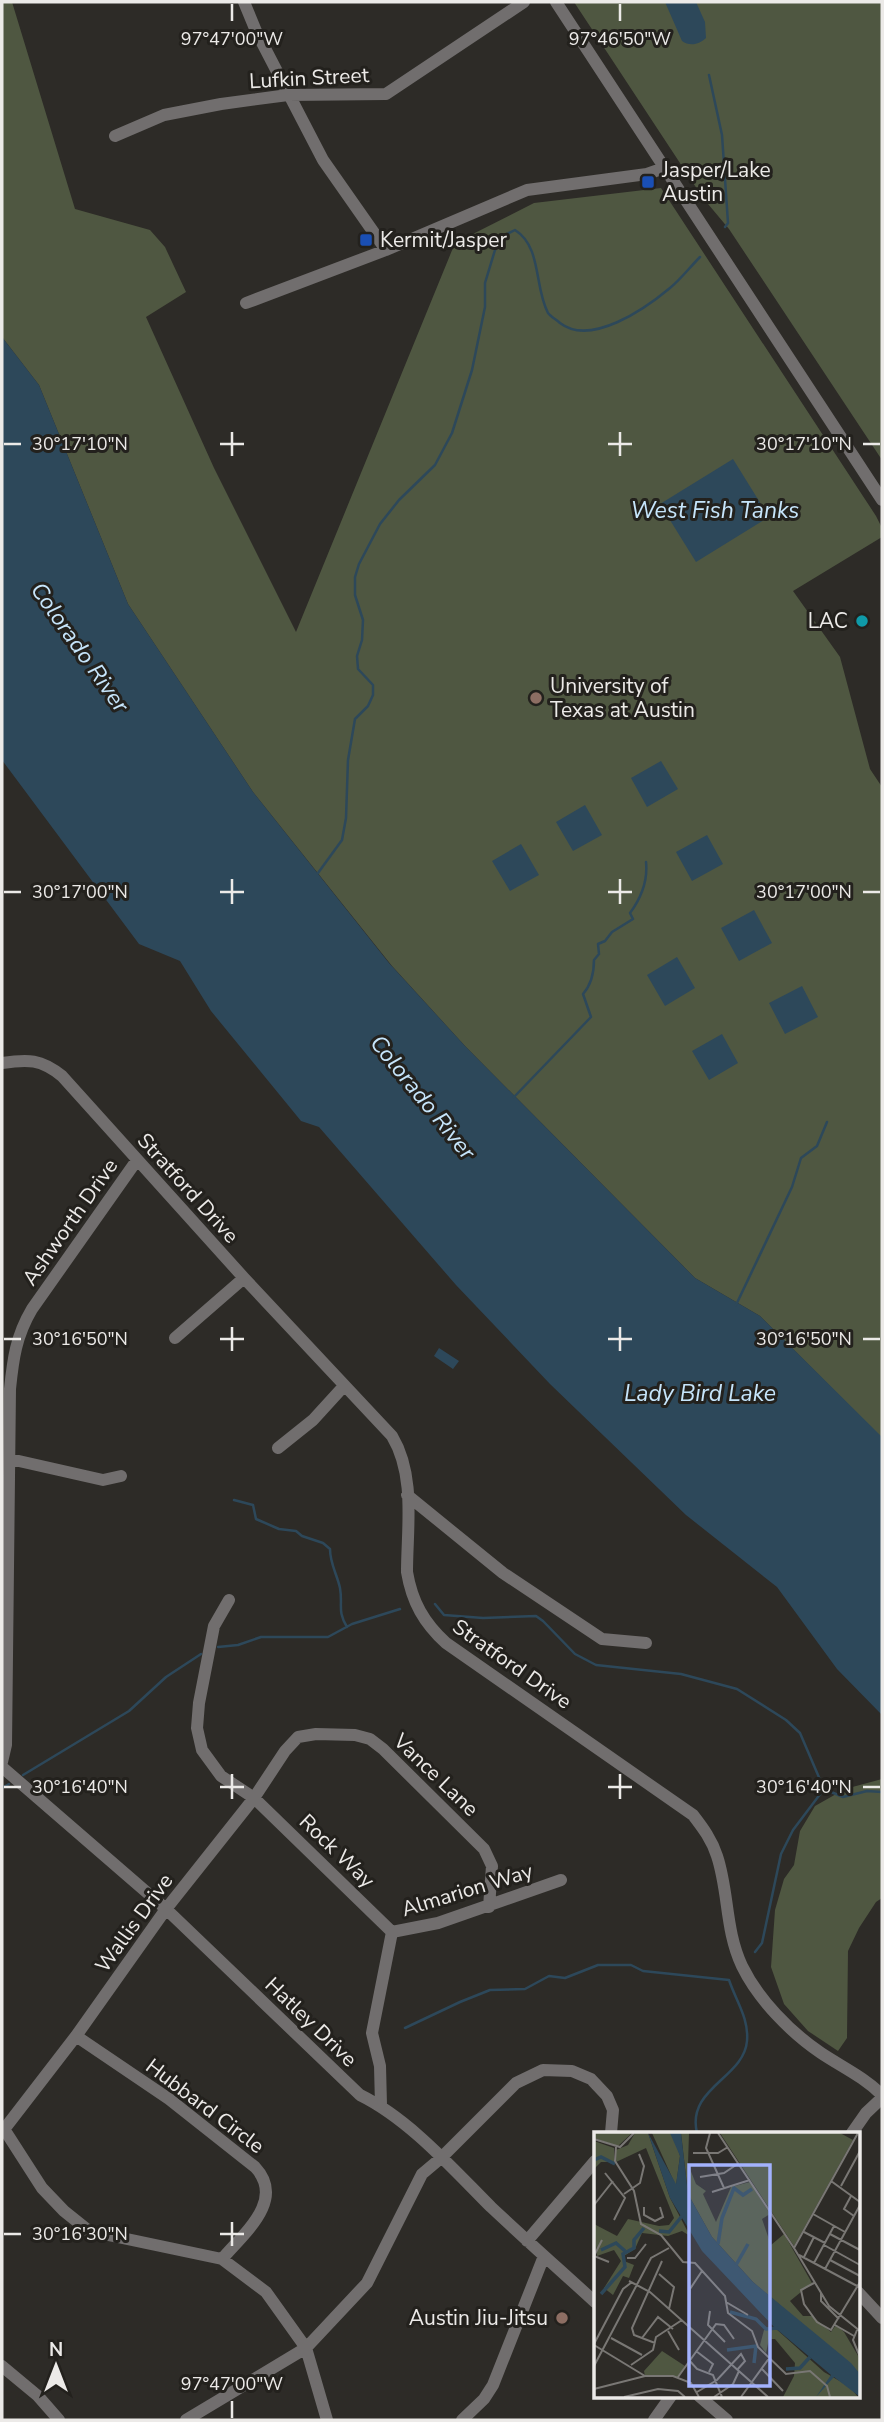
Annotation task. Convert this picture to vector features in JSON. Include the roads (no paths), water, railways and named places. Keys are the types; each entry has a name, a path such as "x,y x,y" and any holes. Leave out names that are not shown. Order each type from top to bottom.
{"street":[{"path":"244,2 256,32 323,160 386,250"},
{"name":"Lufkin Street","path":"115,136 164,116 221,104 288,95 386,94 524,2"},
{"path":"556,2 882,500"},
{"path":"246,303 386,250 527,190 644,175 664,167"},
{"name":"Stratford Drive","path":"2,1063 29,1060 43,1063 53,1069 392,1436 401,1450 406,1472 407,1572 413,1599 428,1625 446,1643 693,1815 705,1830 718,1857 728,1924 734,1945 743,1967 756,1987 806,2042 851,2070 882,2097"},
{"name":"Ashworth Drive","path":"2,1764 6,1745 10,1389 20,1329 137,1160"},
{"path":"175,1338 244,1278"},
{"path":"278,1448 313,1420 344,1386"},
{"path":"10,1459 103,1479 121,1476"},
{"path":"407,1495 503,1573 602,1640 646,1643"},
{"name":"Rock Way","path":"229,1600 214,1626 199,1703 197,1728 202,1750 221,1776 254,1798 392,1932"},
{"name":"Vance Lane","path":"299,1737 316,1734 355,1735 370,1739 383,1749 484,1849 492,1866 489,1907"},
{"name":"Wallis Drive","path":"3,2130 76,2036 166,1909 254,1798 285,1751 299,1737"},
{"name":"Hatley Drive","path":"2,1764 166,1909 360,2095 381,2105 594,2301"},
{"name":"Almarion Way","path":"381,2105 380,2066 372,2034 392,1932 438,1923 561,1880"},
{"name":"Hubbard Circle","path":"76,2036 169,2099 255,2166 263,2176 268,2189 259,2215 222,2259"},
{"path":"186,2420 306,2348 367,2284 422,2174 516,2083 543,2070 572,2071 591,2079 607,2096 613,2110 611,2132"},
{"path":"853,2132 882,2097"},
{"path":"3,2130 42,2188 64,2211 89,2231 222,2259 266,2292 306,2348 327,2420"},
{"path":"527,2241 594,2162"},
{"path":"462,2420 484,2399 492,2385 544,2256"},
{"path":"860,2294 882,2318"},
{"path":"2,2366 38,2396 59,2420"},
{"path":"654,2420 670,2398"},
{"path":"701,2398 727,2420"}],"water":[{"path":"665,2 696,2 705,22 706,38 695,44 682,41"},
{"name":"Lady Bird Lake","path":"2,337 39,385 128,604 253,792 389,963 465,1046 695,1278 760,1316 882,1437 882,1715 837,1669 777,1587 686,1515 550,1384 456,1285 319,1127 301,1121 211,1011 180,961 139,944 2,760"},
{"name":"West Fish Tanks","path":"733,459 769,517 696,562 660,504"},
{"path":"661,761 678,789 647,807 631,778"},
{"path":"585,805 602,835 573,851 556,822"},
{"path":"707,835 723,864 692,881 676,852"},
{"path":"521,844 539,875 510,891 492,861"},
{"path":"754,910 772,943 739,961 721,928"},
{"path":"677,957 695,988 665,1006 647,975"},
{"path":"802,986 818,1017 785,1034 769,1003"},
{"path":"722,1034 738,1063 709,1080 692,1051"},
{"path":"439,1348 459,1361 453,1369 434,1356"}],"waterway":[{"path":"709,75 722,135 728,223 725,227"},
{"path":"318,873 342,840 346,818 348,760 355,719 368,706 373,695 373,685 358,669 357,656 362,640 363,620 355,595 355,577 380,524 399,500 435,465 452,433 472,370 485,307 485,283 495,250 505,235 515,230 524,237 534,257 548,313 573,329 587,330 618,322 647,305 674,284 700,257"},
{"path":"514,1097 591,1017 583,994 592,978 594,960 599,954 598,944 633,919 630,913 643,889 646,862"},
{"path":"736,1305 792,1187 801,1158 817,1146 827,1122"},
{"path":"234,1500 253,1505 256,1519 279,1529 296,1531 330,1549 340,1588 342,1617 347,1627"},
{"path":"435,1604 444,1615 483,1618 536,1616 575,1654 596,1665 681,1674 737,1689 786,1720 800,1733 824,1789 843,1797 867,1791 882,1792"},
{"path":"218,1647 238,1645 261,1637 328,1637 352,1624 400,1609"},
{"path":"23,1775 129,1711 166,1677 201,1654"},
{"path":"2,1788 9,1784"},
{"path":"755,1952 762,1943 781,1854 793,1830 824,1789"},
{"path":"405,2028 490,1990 525,1989 549,1976 565,1978 598,1965 631,1965 643,1971 729,1980 744,2017 747,2041 744,2054 736,2065 707,2094 700,2105 696,2118 697,2132"}],"place":[{"name":"Jasper/Lake Austin","path":"648,182"},
{"name":"Kermit/Jasper","path":"366,240"},
{"name":"LAC","path":"862,621"},
{"name":"University of Texas at Austin","path":"536,698"},
{"name":"Austin Jiu-Jitsu","path":"562,2318"}],"water label":[{"name":"Colorado River","path":"80,647"},
{"name":"Colorado River","path":"423,1097"}]}
